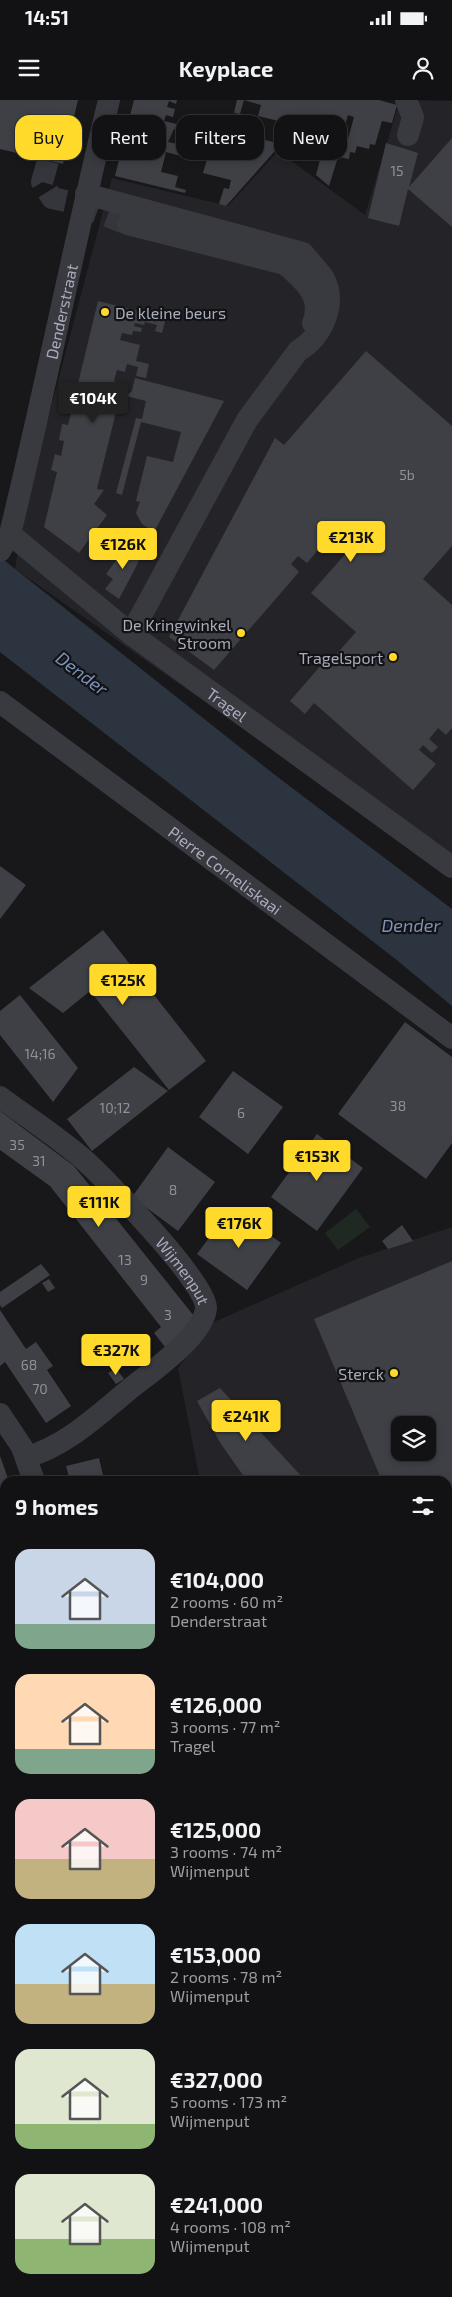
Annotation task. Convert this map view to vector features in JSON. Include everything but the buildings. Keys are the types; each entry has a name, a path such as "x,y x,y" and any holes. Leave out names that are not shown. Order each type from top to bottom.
{"street":[{"name":"Denderstraat","path":"5,542 60,322 86,194 109,100"},
{"path":"406,100 413,117 408,135"},
{"path":"86,194 303,253 323,278 327,288 329,308 321,328 306,346 298,351 247,420 131,634"},
{"path":"128,224 285,264 312,265"},
{"path":"285,264 305,282 315,299 315,320 300,341 298,351"},
{"name":"Tragel","path":"5,542 452,867"},
{"name":"Pierre Corneliskaai","path":"0,702 452,1038"},
{"name":"Wijmenput","path":"0,1097 82,1158 146,1222 204,1297 205,1314 180,1350 57,1446 26,1457"},
{"path":"0,1414 16,1437 32,1476"}],"shaded area":[{"path":"400,100 452,101 452,875 15,569 29,490 112,178 228,206 274,155 274,160 290,160 365,215"},
{"path":"356,1209 370,1227 338,1250 325,1233"},
{"path":"452,1227 452,1476 199,1476 178,1368 214,1322 359,1258"}],"water":[{"name":"Dender","path":"0,557 275,775 452,909 452,1006 398,961 0,652"}],"tunnel":[{"path":"48,161 42,182 52,198 70,202 128,224"}],"place":[{"name":"De kleine beurs","path":"105,312"},
{"name":"De Kringwinkel Stroom","path":"241,633"},
{"name":"Tragelsport","path":"393,657"},
{"name":"Sterck","path":"394,1373"}]}
